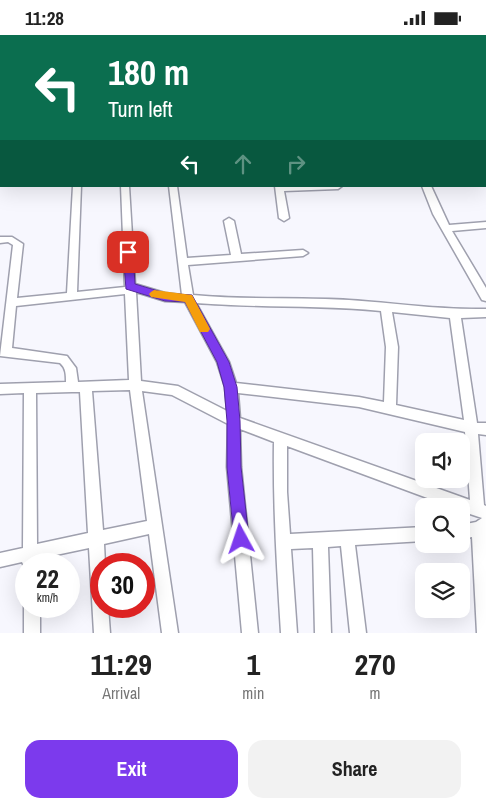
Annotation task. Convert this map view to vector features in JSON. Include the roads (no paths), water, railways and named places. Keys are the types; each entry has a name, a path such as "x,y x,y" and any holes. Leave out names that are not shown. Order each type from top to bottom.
{"street":[{"path":"72,296 77,187"},
{"path":"126,187 135,385 170,633"},
{"path":"173,187 188,298 223,362 230,387 234,421 234,467 250,633"},
{"path":"279,187 284,218"},
{"path":"426,187 438,214 486,297"},
{"path":"229,221 237,258"},
{"path":"446,228 486,225"},
{"path":"0,239 9,239 18,244 12,303 3,351 64,359 69,363 79,386 96,539 102,633"},
{"path":"182,262 303,253"},
{"path":"12,303 130,288 165,297 269,304 348,304 455,313 486,313"},
{"path":"386,307 392,347 390,408"},
{"path":"0,389 135,385 174,390 234,421 482,512 479,428 455,313"},
{"path":"230,387 359,402 479,428"},
{"path":"30,388 30,553"},
{"path":"281,439 280,492 282,542 289,633"},
{"path":"50,553 96,539 155,526"},
{"path":"470,530 483,526 485,633"},
{"path":"282,542 415,534"},
{"path":"347,537 358,633"},
{"path":"320,539 323,633"},
{"path":"0,560 15,560"},
{"path":"32,618 32,633"}]}
